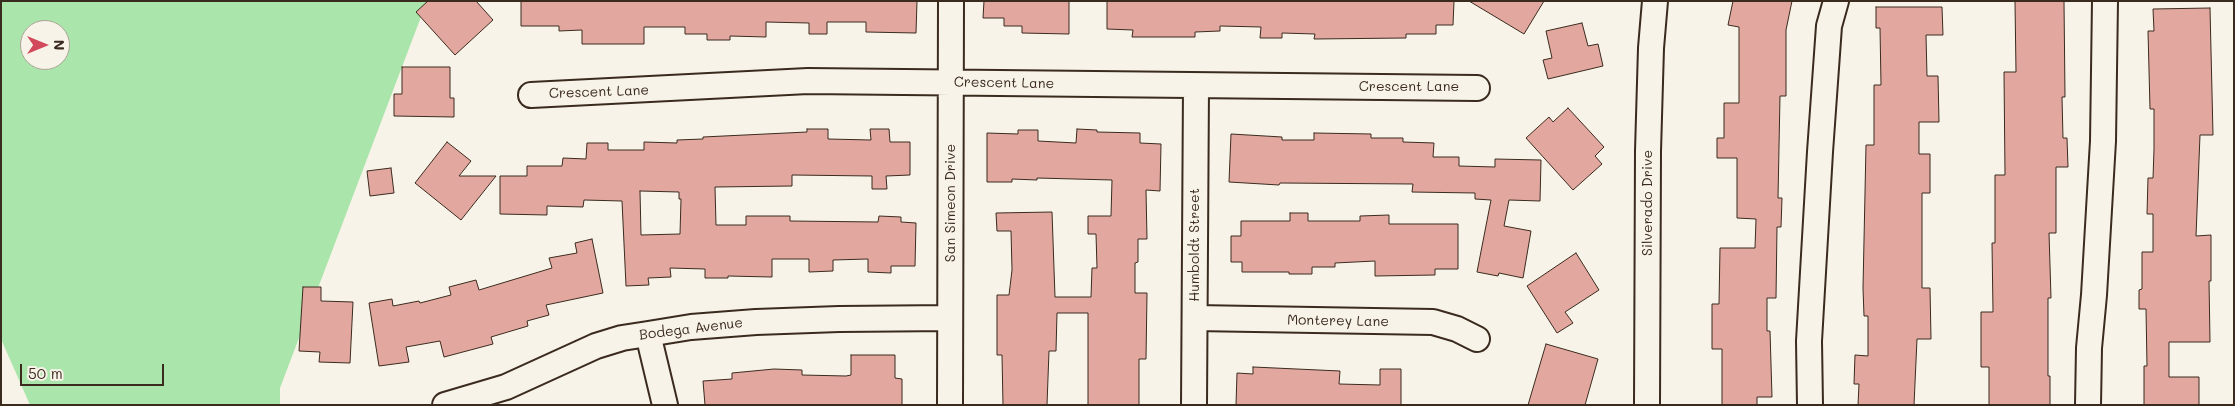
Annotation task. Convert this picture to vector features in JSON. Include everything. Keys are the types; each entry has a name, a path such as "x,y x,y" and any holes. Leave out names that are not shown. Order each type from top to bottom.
{"street":[{"name":"San Simeon Drive","path":"950,405 951,1"},
{"name":"Silverado Drive","path":"1647,405 1648,151 1651,48 1655,1"},
{"path":"1810,405 1809,341 1820,152 1829,26 1836,1"},
{"path":"2088,405 2089,348 2103,141 2105,1"},
{"name":"Crescent Lane","path":"531,95 808,81 1477,88"},
{"name":"Humboldt Street","path":"1194,405 1196,86"},
{"name":"Bodega Avenue","path":"445,405 506,387 596,346 622,338 691,327 756,322 950,318"},
{"name":"Monterey Lane","path":"1195,318 1433,322 1457,329 1477,340"},
{"path":"648,334 665,405"}],"green space":[{"path":"1,1 427,1 280,388 280,405 30,405 1,339"}],"building":[{"path":"428,1 476,1 493,20 455,55 416,12"},
{"path":"521,1 917,1 916,33 866,32 866,22 827,22 827,34 809,34 809,23 766,22 766,37 730,36 730,40 707,40 707,34 685,34 685,27 644,27 644,44 582,44 582,30 559,31 559,26 521,26"},
{"path":"984,1 1069,1 1069,34 1022,33 1022,26 1004,26 1004,18 983,18"},
{"path":"1107,1 1454,1 1453,25 1436,25 1436,34 1406,34 1406,38 1314,39 1315,34 1282,33 1282,38 1260,38 1261,27 1220,26 1220,31 1195,32 1195,37 1132,37 1133,30 1107,29"},
{"path":"1469,1 1544,1 1524,34"},
{"path":"1733,1 1792,1 1786,30 1786,96 1780,96 1778,198 1782,198 1781,227 1777,227 1776,298 1767,298 1767,331 1770,331 1772,397 1757,397 1757,405 1722,405 1722,349 1712,349 1712,304 1719,304 1720,248 1755,248 1756,219 1737,218 1737,158 1717,158 1717,138 1724,138 1724,103 1739,103 1739,27 1728,25"},
{"path":"2015,1 2064,1 2065,97 2062,97 2063,138 2067,138 2068,167 2056,167 2056,233 2049,233 2051,298 2048,298 2048,376 2050,376 2050,405 1989,405 1989,367 1981,367 1981,312 1993,312 1992,243 1995,243 1995,175 2005,175 2004,72 2016,72"},
{"path":"1876,7 1942,7 1943,35 1926,35 1927,76 1938,76 1939,122 1919,122 1919,154 1930,154 1930,193 1922,193 1922,288 1930,288 1931,339 1917,339 1914,405 1858,405 1859,384 1854,384 1855,355 1868,356 1868,316 1864,316 1863,288 1866,145 1874,145 1874,85 1881,85 1880,28 1876,28"},
{"path":"2210,8 2213,135 2200,135 2196,236 2211,235 2211,281 2209,281 2210,342 2169,342 2169,377 2199,377 2199,405 2144,405 2144,366 2147,366 2146,309 2139,309 2139,290 2142,289 2142,252 2153,252 2153,214 2147,214 2148,178 2153,178 2154,149 2154,109 2150,109 2148,31 2154,31 2153,9"},
{"path":"1582,23 1588,46 1598,44 1603,66 1548,79 1543,60 1552,58 1546,31"},
{"path":"402,67 450,67 450,98 454,98 454,117 394,116 394,94 402,94"},
{"path":"1568,108 1604,147 1595,156 1602,164 1573,190 1526,138 1549,117 1553,122"},
{"path":"807,129 828,129 828,139 871,140 870,129 889,129 890,142 910,142 910,175 886,176 887,189 872,189 872,176 792,175 792,186 715,187 716,225 746,225 746,216 790,216 790,221 878,222 879,216 901,217 901,222 916,223 915,266 891,266 891,273 868,272 868,259 833,260 833,271 809,272 809,259 772,259 772,277 728,276 728,278 705,278 705,269 670,268 671,277 648,278 649,285 626,286 622,201 584,200 583,207 547,206 547,215 500,214 500,176 527,176 527,166 562,166 563,158 586,159 587,143 608,143 608,150 644,150 644,142 677,143 677,140 703,139 703,137 807,132","holes":["640,191 679,192 679,199 681,199 680,234 641,235"]},
{"path":"1077,129 1097,130 1097,132 1140,133 1140,143 1161,144 1160,191 1146,190 1147,239 1138,239 1138,262 1135,263 1135,293 1147,293 1146,359 1139,359 1139,405 1088,405 1088,313 1057,313 1056,351 1049,351 1047,405 1003,405 1002,355 997,355 997,295 1009,295 1012,270 1011,231 997,231 996,213 1052,212 1055,297 1091,297 1092,268 1097,268 1096,234 1088,234 1088,216 1111,216 1112,180 1037,178 1037,180 1012,179 1012,182 987,182 987,133 1018,134 1018,130 1038,130 1038,141 1076,143"},
{"path":"1314,133 1371,134 1371,138 1403,138 1403,142 1434,143 1433,157 1459,157 1459,166 1495,167 1495,159 1541,160 1540,201 1509,200 1504,226 1531,231 1523,278 1499,273 1498,276 1477,272 1491,200 1475,199 1475,193 1412,192 1413,184 1280,183 1279,185 1229,182 1231,134 1282,137 1282,140 1314,140"},
{"path":"447,142 471,161 459,176 496,176 461,220 415,183"},
{"path":"391,168 394,193 370,196 367,171"},
{"path":"1290,213 1308,213 1308,221 1360,221 1360,216 1389,215 1389,224 1458,224 1458,269 1435,269 1435,275 1375,276 1375,261 1335,263 1335,267 1312,267 1312,274 1289,274 1289,272 1242,272 1242,262 1231,262 1231,236 1241,236 1241,221 1290,221"},
{"path":"592,239 603,293 546,305 549,315 527,321 528,326 491,337 493,344 444,357 440,341 406,347 409,362 379,366 369,303 392,299 393,306 419,301 420,303 451,295 449,287 476,280 479,290 552,268 549,258 577,253 575,243"},
{"path":"1576,253 1599,290 1565,312 1573,323 1557,333 1527,286"},
{"path":"303,287 321,287 321,301 353,302 350,363 319,362 320,352 299,351"},
{"path":"1546,344 1598,359 1585,405 1528,405"},
{"path":"851,355 895,355 895,378 902,379 902,405 705,405 703,381 732,379 732,373 774,369 802,370 802,375 846,376 851,375"},
{"path":"1253,367 1340,371 1339,384 1380,385 1380,369 1401,369 1401,405 1236,405 1237,373 1253,374"}]}
